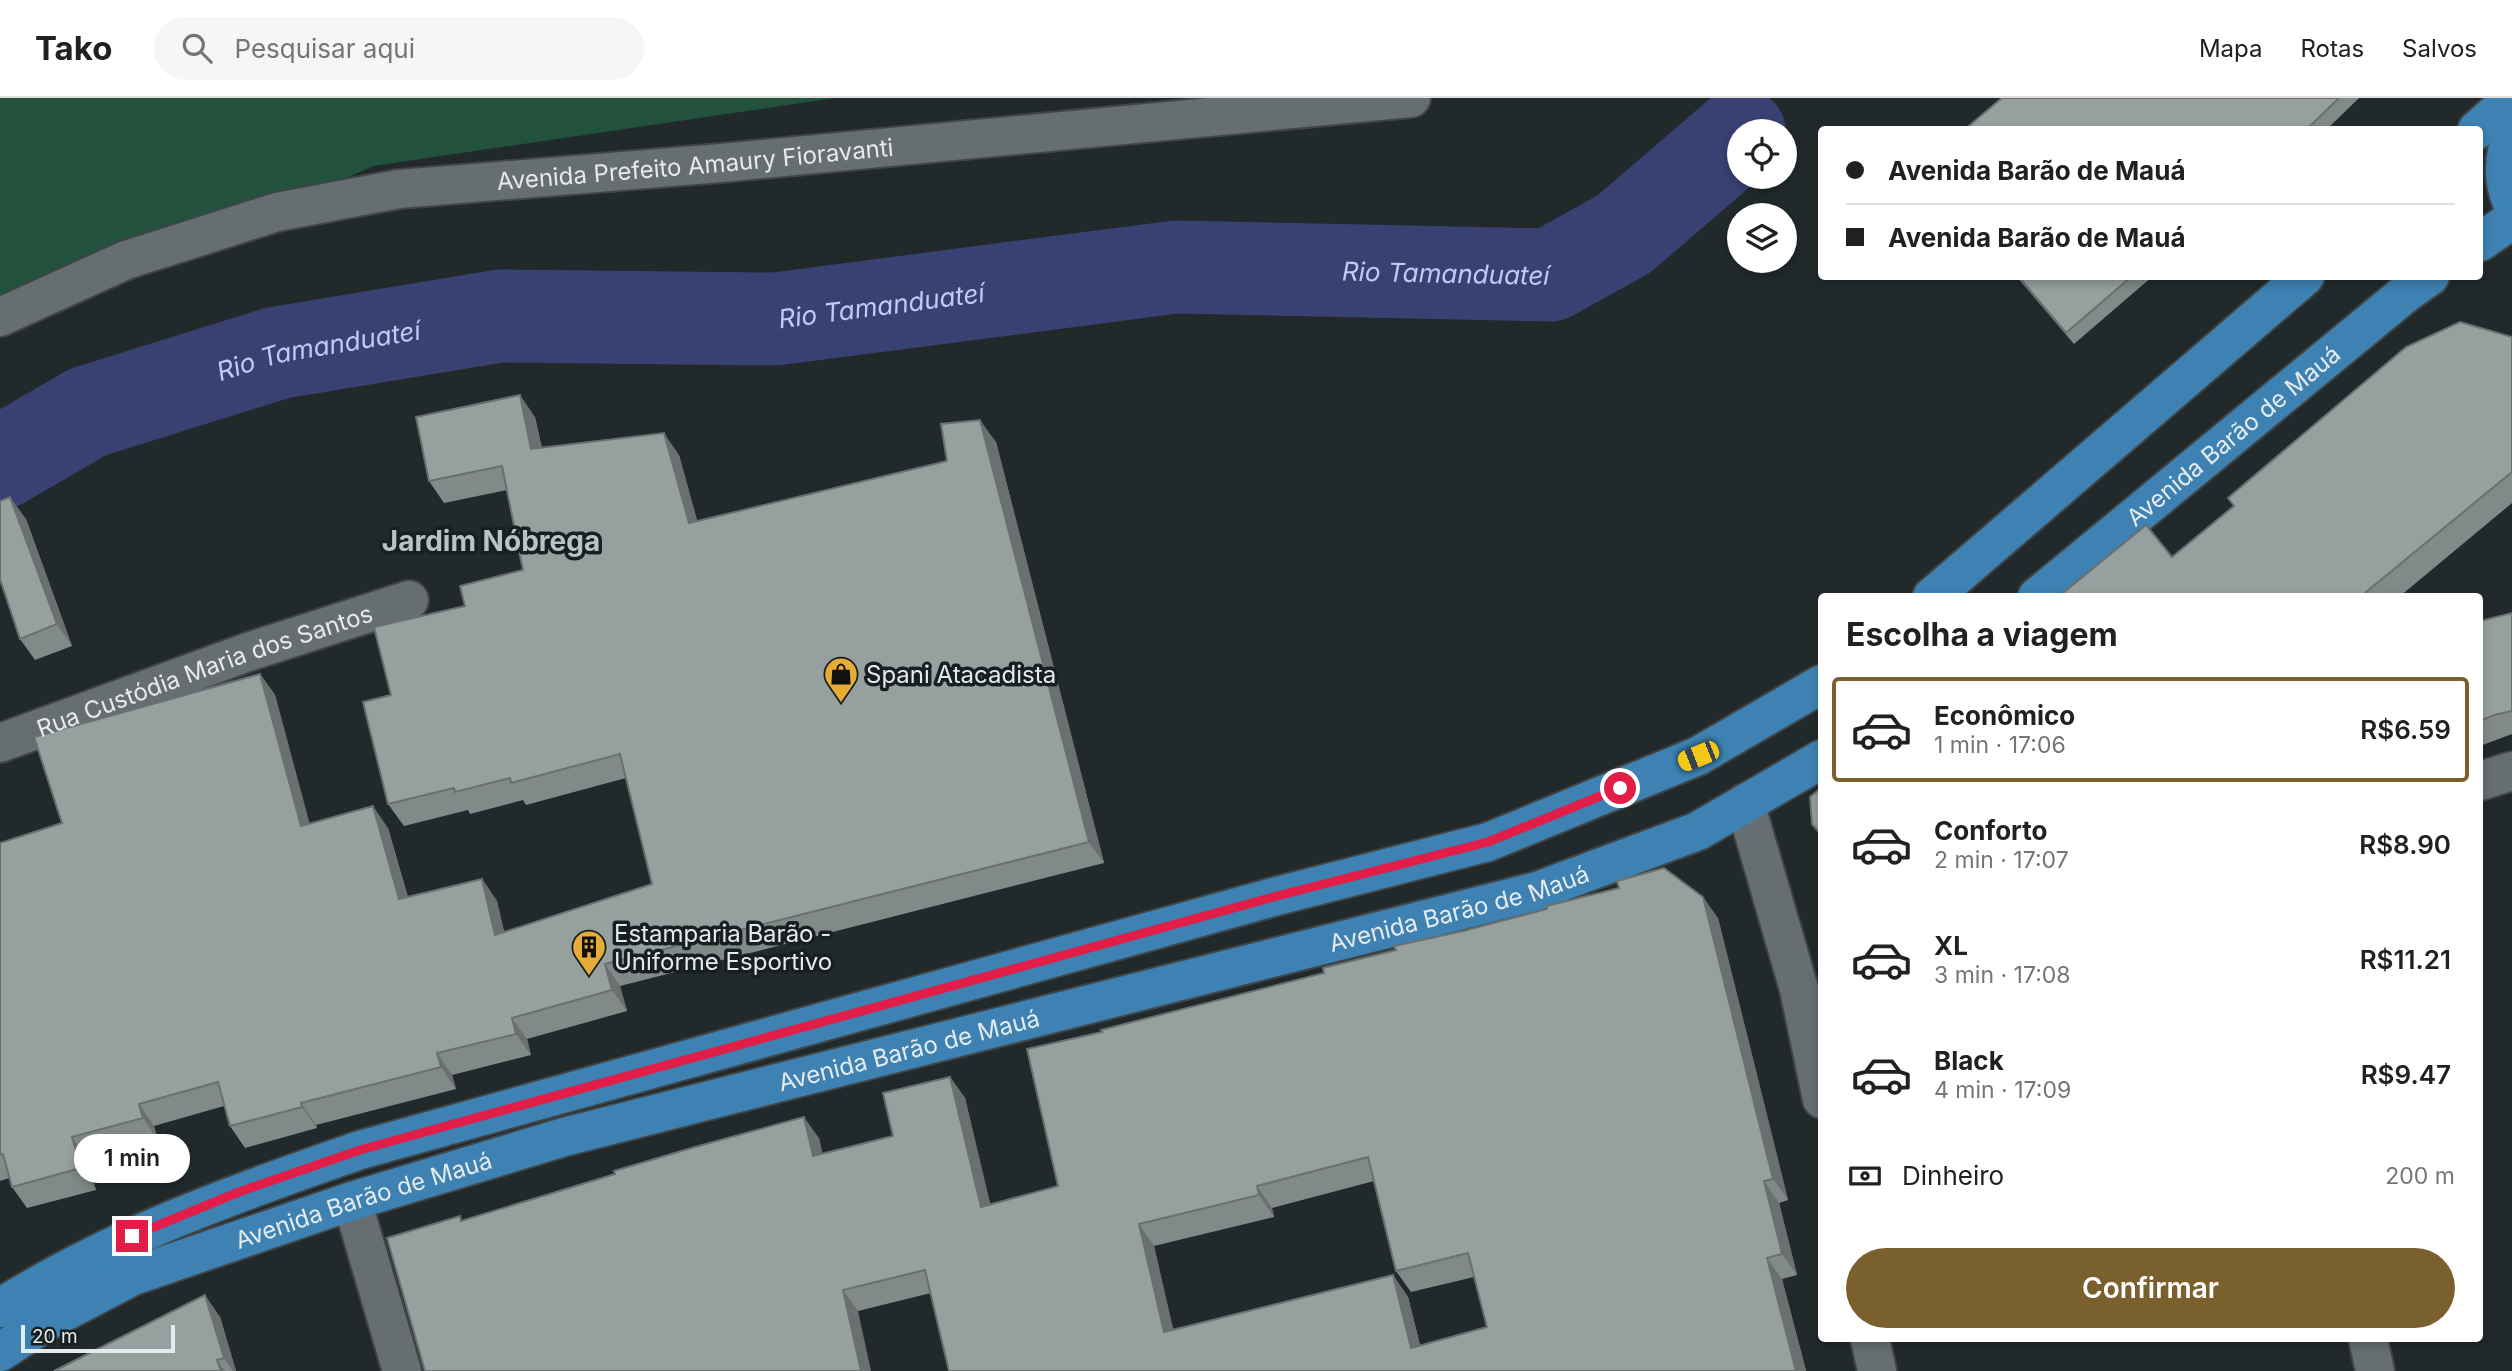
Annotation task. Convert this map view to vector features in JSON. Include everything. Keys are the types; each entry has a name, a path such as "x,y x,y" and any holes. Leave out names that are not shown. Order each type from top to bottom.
{"main road":[{"path":"2482,126 2512,99"},
{"path":"2512,134 2504,160 2505,188 2512,203"},
{"path":"2483,240 2512,220"},
{"path":"1937,593 2300,280"},
{"name":"Avenida Barão de Mauá","path":"2042,593 2424,280"},
{"name":"Avenida Barão de Mauá","path":"0,1308 132,1236 239,1192 360,1150 1264,900 1488,842 1698,756 1818,686"},
{"name":"Avenida Barão de Mauá","path":"0,1352 49,1320 133,1276 352,1201 564,1137 1537,891 1698,831 1818,761"}],"street":[{"name":"Avenida Prefeito Amaury Fioravanti","path":"0,317 126,260 277,212 399,189 748,161 1411,98"},
{"name":"Rua Custódia Maria dos Santos","path":"0,743 248,652 409,600"},
{"path":"2483,780 2512,771"},
{"path":"1745,803 1811,986 1818,1058"},
{"path":"352,1201 402,1371"},
{"path":"1871,1342 1877,1371"},
{"path":"2369,1342 2375,1371"}],"green space":[{"path":"0,98 835,98 373,166 0,334"}],"building":[{"path":"2002,98 2339,98 2310,126 1969,126"},
{"path":"2021,280 2127,280 2066,333"},
{"path":"2460,322 2512,337 2512,472 2365,593 2063,593 2146,525 2172,557 2234,506 2228,498 2406,347"},
{"path":"520,395 531,449 664,433 689,523 947,461 941,424 980,420 1089,842 605,964 612,990 512,1018 516,1034 437,1053 441,1067 301,1103 302,1107 230,1126 218,1082 139,1104 143,1118 72,1137 81,1168 12,1187 3,1154 0,1155 0,843 62,823 34,737 260,674 301,826 373,806 399,899 482,879 495,935 652,884 620,754 511,783 510,778 455,792 454,788 388,804 363,702 391,695 374,627 465,606 460,586 523,570 502,466 429,481 416,417"},
{"path":"10,497 57,624 20,639 0,579 0,501"},
{"path":"2512,613 2512,711 2483,720 2483,620"},
{"path":"1818,790 1818,831 1812,824 1810,797"},
{"path":"1664,868 1703,897 1773,1179 1764,1181 1782,1254 1767,1258 1796,1371 949,1371 925,1270 843,1290 861,1371 425,1371 387,1238 460,1216 461,1221 615,1174 614,1171 804,1117 813,1156 893,1136 883,1093 950,1077 981,1207 1058,1186 1027,1049 1102,1032 1101,1030 1324,973 1323,968 1396,950 1394,946 1463,931 1619,888 1617,881","holes":["1368,1157 1396,1271 1468,1253 1487,1327 1411,1348 1393,1275 1164,1332 1139,1224 1259,1195 1257,1186"]},
{"path":"205,1295 224,1358 217,1360 221,1371 54,1371"}],"waterway":[{"name":"Rio Tamanduateí","path":"0,463 88,412 277,353 500,316 775,319 1176,267 1550,275 1624,234 1727,145"}],"place":[{"name":"Spani Atacadista","path":"841,704"},
{"name":"Estamparia Barão - Uniforme Esportivo","path":"589,977"}],"district":[{"name":"Jardim Nóbrega","path":"491,541"}],"route":[{"path":"132,1236 239,1192 360,1150 1277,896 1488,842 1620,788"}]}
